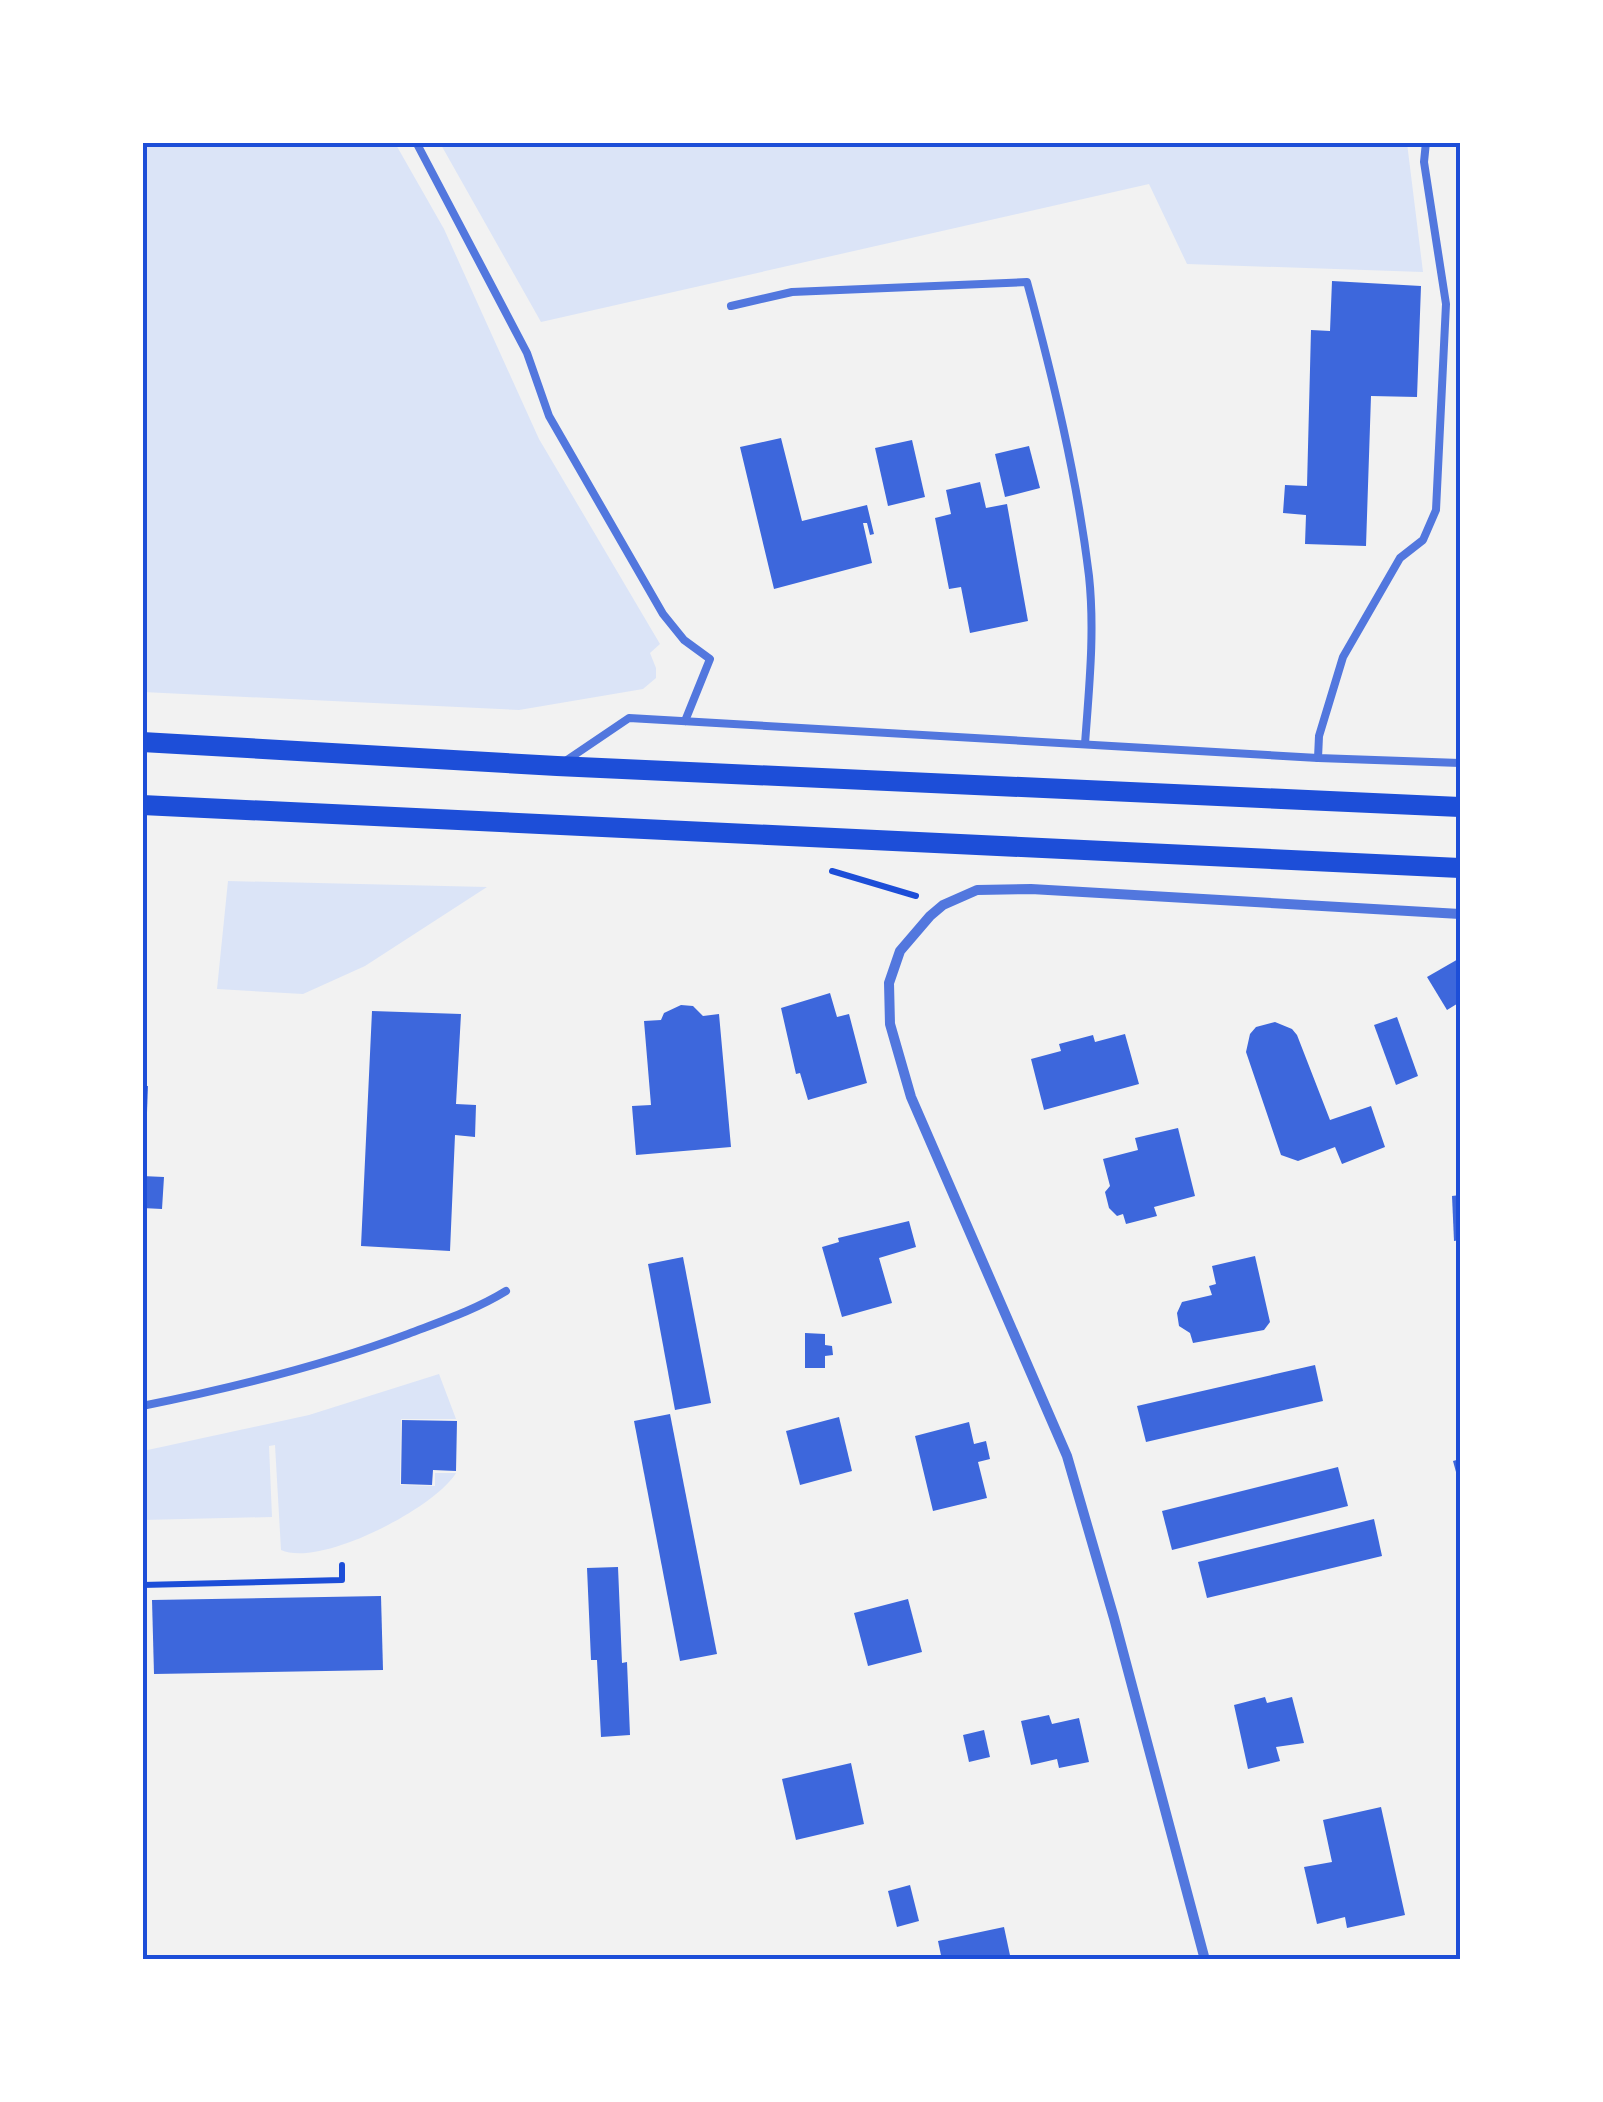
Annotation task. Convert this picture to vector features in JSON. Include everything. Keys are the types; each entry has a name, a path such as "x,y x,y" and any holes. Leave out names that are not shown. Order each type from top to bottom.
{"main road":[{"path":"142,742 557,766 1460,807"},
{"path":"142,806 1460,868"}],"street":[{"path":"1205,1960 1067,1456 911,1097 890,1024 888,982 900,951 943,905 977,890 1031,889 1460,914"}],"lane":[{"path":"416,142 527,353 548,416 663,614 684,640 710,659 685,721"},
{"path":"1318,758 1319,736 1343,657 1400,558 1423,540 1436,510 1446,304 1424,162 1426,142"},
{"path":"732,306 792,292 1027,282 1049,365 1089,578 1092,657 1085,744"},
{"path":"557,766 629,718 1318,758 1460,762"},
{"path":"142,1406 358,1352 479,1307 506,1291"}],"path":[{"path":"142,1586 342,1580 342,1565"}],"shaded area":[{"path":"143,142 395,143 444,229 539,439 660,644 650,653 656,678 643,689 519,710 143,692"},
{"path":"440,143 1407,143 1423,272 1187,264 1149,184 541,322"},
{"path":"228,881 487,887 365,966 303,994 217,989"},
{"path":"439,1374 456,1419 401,1419 400,1485 435,1486 435,1473 456,1473 425,1502 375,1531 322,1550 281,1550 275,1445 269,1446 272,1517 143,1520 143,1451 309,1415"}],"building":[{"path":"1332,281 1421,286 1417,397 1371,396 1366,546 1305,544 1306,515 1283,513 1285,485 1307,486 1311,330 1330,331"},
{"path":"781,438 802,521 867,505 874,534 870,535 867,523 863,523 872,563 774,589 740,447"},
{"path":"912,440 925,497 888,506 875,448"},
{"path":"1029,446 1040,488 1005,497 995,454"},
{"path":"980,482 986,508 1007,504 1028,621 970,633 961,587 949,589 935,518 951,514 946,490"},
{"path":"1460,958 1460,1002 1447,1010 1427,977"},
{"path":"830,993 837,1017 849,1014 867,1083 808,1100 800,1073 796,1074 781,1008"},
{"path":"681,1005 693,1006 703,1016 719,1014 731,1147 636,1155 632,1106 651,1105 644,1021 661,1020 664,1013"},
{"path":"372,1011 461,1014 456,1104 476,1105 475,1137 455,1135 450,1251 361,1246"},
{"path":"1397,1017 1418,1076 1396,1085 1374,1025"},
{"path":"1275,1022 1297,1035 1330,1120 1371,1106 1385,1147 1342,1164 1335,1147 1298,1161 1281,1155 1246,1052 1256,1027"},
{"path":"1125,1034 1139,1084 1044,1110 1031,1059 1061,1051 1059,1044 1093,1035 1095,1042"},
{"path":"142,1086 148,1086 146,1138 142,1138"},
{"path":"1178,1128 1195,1196 1154,1207 1157,1216 1126,1224 1123,1214 1117,1216 1109,1208 1105,1192 1110,1186 1103,1159 1138,1150 1135,1138"},
{"path":"142,1176 164,1177 162,1209 142,1208"},
{"path":"1460,1195 1460,1240 1454,1241 1452,1196"},
{"path":"909,1221 916,1247 879,1258 892,1303 842,1317 822,1247 839,1242 838,1238"},
{"path":"1255,1256 1270,1322 1264,1330 1193,1343 1190,1333 1179,1326 1177,1313 1182,1302 1212,1295 1209,1286 1216,1284 1212,1266"},
{"path":"683,1257 711,1403 675,1410 648,1264"},
{"path":"805,1333 825,1334 825,1345 832,1346 833,1355 825,1356 825,1368 805,1368"},
{"path":"1315,1365 1323,1401 1146,1442 1137,1406"},
{"path":"670,1414 717,1654 680,1661 634,1421"},
{"path":"839,1417 852,1471 800,1485 786,1431"},
{"path":"402,1420 457,1421 456,1471 433,1470 432,1485 401,1484"},
{"path":"969,1422 974,1444 986,1441 990,1459 978,1462 987,1498 933,1511 915,1436"},
{"path":"1460,1459 1460,1483 1459,1483 1453,1461"},
{"path":"1338,1467 1348,1506 1172,1550 1162,1511"},
{"path":"1374,1519 1382,1556 1207,1598 1198,1562"},
{"path":"618,1567 630,1735 601,1737 597,1660 591,1660 587,1568"},
{"path":"381,1596 383,1670 154,1674 152,1600"},
{"path":"908,1599 922,1652 868,1666 854,1613"},
{"path":"1265,1697 1267,1703 1292,1697 1304,1743 1276,1747 1280,1761 1248,1769 1234,1705"},
{"path":"1049,1715 1052,1724 1079,1718 1089,1762 1059,1768 1057,1759 1031,1765 1021,1721"},
{"path":"984,1730 990,1757 969,1762 963,1735"},
{"path":"851,1763 864,1824 796,1840 782,1779"},
{"path":"1381,1807 1405,1915 1347,1928 1345,1917 1317,1924 1304,1867 1332,1862 1323,1820"},
{"path":"910,1885 919,1921 897,1927 888,1891"},
{"path":"1004,1927 1011,1960 942,1960 938,1941"}]}
